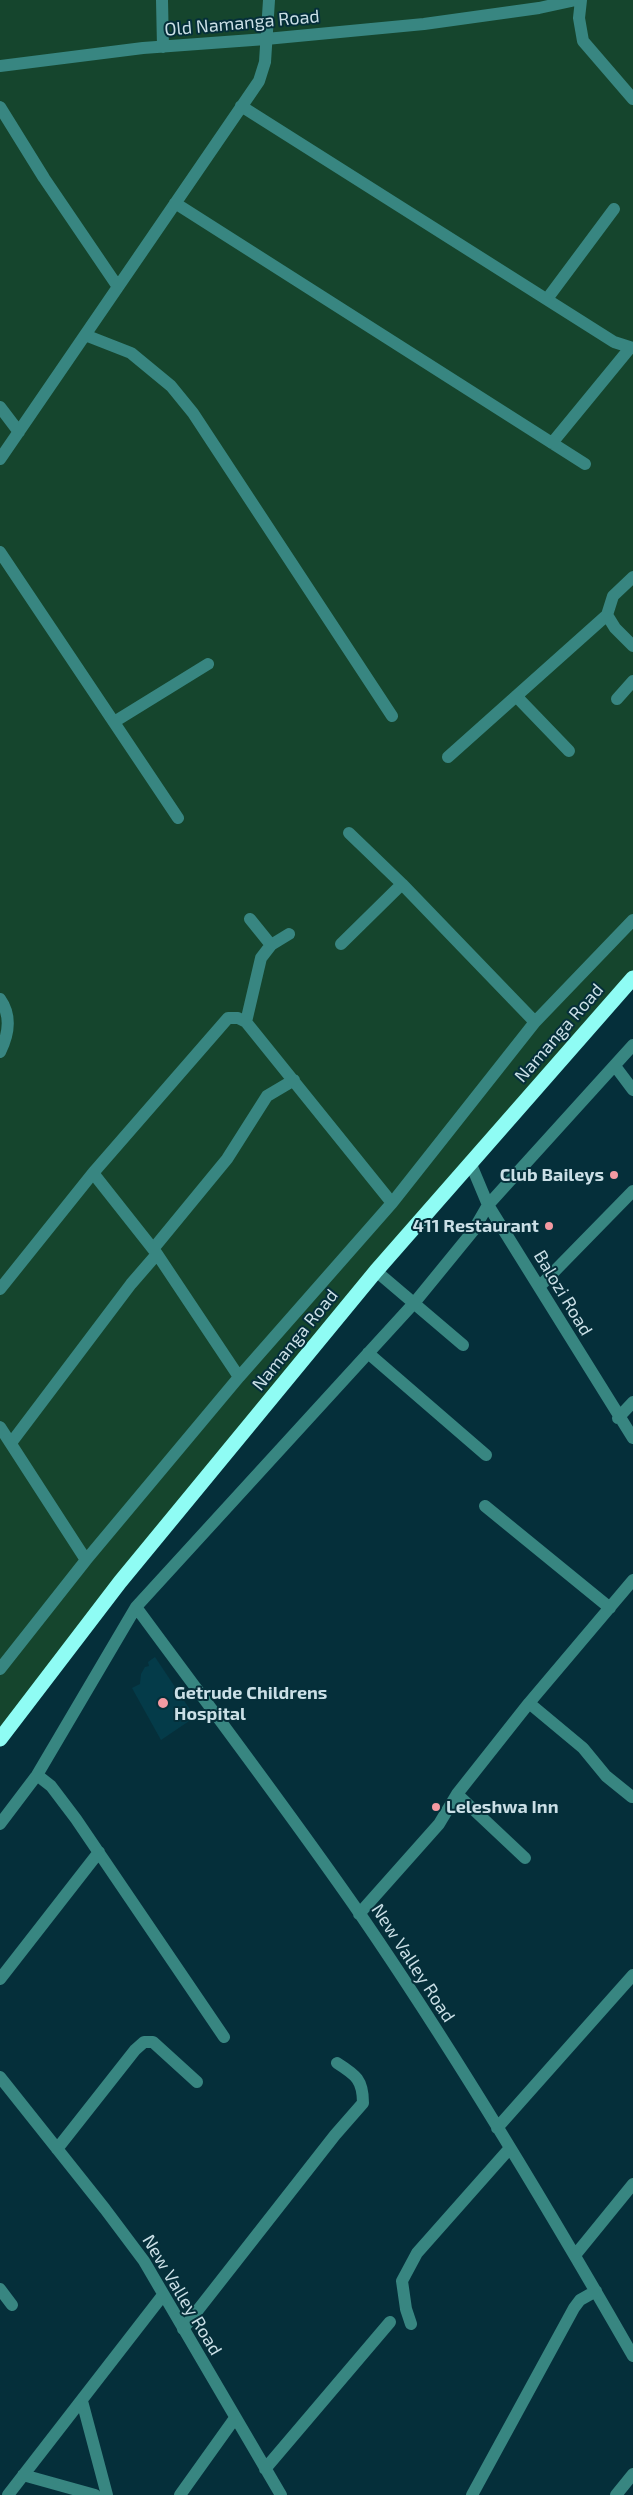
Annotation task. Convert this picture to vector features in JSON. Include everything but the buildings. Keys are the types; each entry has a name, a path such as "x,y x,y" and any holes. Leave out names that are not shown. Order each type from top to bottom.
{"highway":[{"name":"Namanga Road","path":"0,1739 126,1575 376,1271 633,978"}],"street":[{"path":"162,0 163,46"},
{"path":"0,459 259,81 265,62 269,0"},
{"name":"Old Namanga Road","path":"0,66 163,46 266,39 424,24 539,8 576,0"},
{"path":"582,0 579,18 584,41 633,99"},
{"path":"241,106 614,342 631,348 552,443"},
{"path":"0,107 44,178 118,287"},
{"path":"175,203 585,464"},
{"path":"547,299 614,209"},
{"path":"84,335 131,353 171,386 193,413 392,716"},
{"path":"0,406 19,432"},
{"path":"0,552 178,818"},
{"path":"448,757 607,614 613,596 633,577"},
{"path":"607,614 615,628 633,646"},
{"path":"114,722 208,664"},
{"path":"617,699 633,681"},
{"path":"516,696 569,751"},
{"path":"349,833 402,884 535,1022"},
{"path":"341,944 402,884"},
{"path":"250,919 271,945"},
{"path":"0,1669 86,1560 239,1377 392,1203 535,1022 633,920"},
{"path":"246,1022 261,958 271,945 289,934"},
{"path":"0,999 6,1008 8,1021 4,1043 0,1052"},
{"path":"0,1289 94,1173 228,1018 238,1018 246,1022 392,1203"},
{"path":"0,1824 37,1775 136,1607 415,1302 473,1231 488,1205 633,1045"},
{"path":"615,1066 633,1090"},
{"path":"10,1443 227,1159 267,1096 294,1080"},
{"name":"Balozi Road","path":"470,1162 488,1205 540,1286 618,1418 633,1438"},
{"path":"94,1173 155,1252 239,1377"},
{"path":"540,1286 633,1191"},
{"path":"376,1271 415,1302 463,1345"},
{"path":"368,1353 486,1455"},
{"path":"618,1418 633,1402"},
{"path":"0,1427 86,1560"},
{"path":"486,1506 610,1608"},
{"path":"359,1914 439,1824 456,1794 529,1703 633,1580"},
{"name":"New Valley Road","path":"136,1607 359,1914 498,2128 576,2254 633,2356"},
{"path":"529,1703 583,1748 606,1776 632,1798"},
{"path":"37,1775 51,1786 99,1852 224,2037"},
{"path":"456,1794 525,1858"},
{"path":"0,1978 99,1852"},
{"path":"498,2128 633,1974"},
{"path":"57,2149 135,2050 144,2042 153,2042 197,2082"},
{"path":"183,2329 335,2135 363,2103 363,2091 356,2075 337,2063"},
{"name":"New Valley Road","path":"0,2077 138,2254 281,2495"},
{"path":"411,2324 406,2309 402,2281 413,2260 510,2148"},
{"path":"576,2254 633,2184"},
{"path":"472,2495 574,2308 580,2300 596,2291"},
{"path":"1,2293 12,2304"},
{"path":"8,2495 163,2295"},
{"path":"265,2469 390,2322"},
{"path":"82,2401 108,2495"},
{"path":"180,2495 235,2418"},
{"path":"616,2495 633,2474"},
{"path":"23,2475 95,2495"}],"shaded area":[{"name":"Getrude Childrens Hospital","path":"155,1657 195,1717 161,1740 132,1688 140,1684 141,1674 145,1667 149,1666 148,1662"}],"green space":[{"path":"0,0 633,0 633,975 0,1731"}],"place":[{"name":"Club Baileys","path":"614,1175"},
{"name":"411 Restaurant","path":"549,1226"},
{"name":"Getrude Childrens Hospital","path":"163,1703"},
{"name":"Leleshwa Inn","path":"436,1807"}]}
